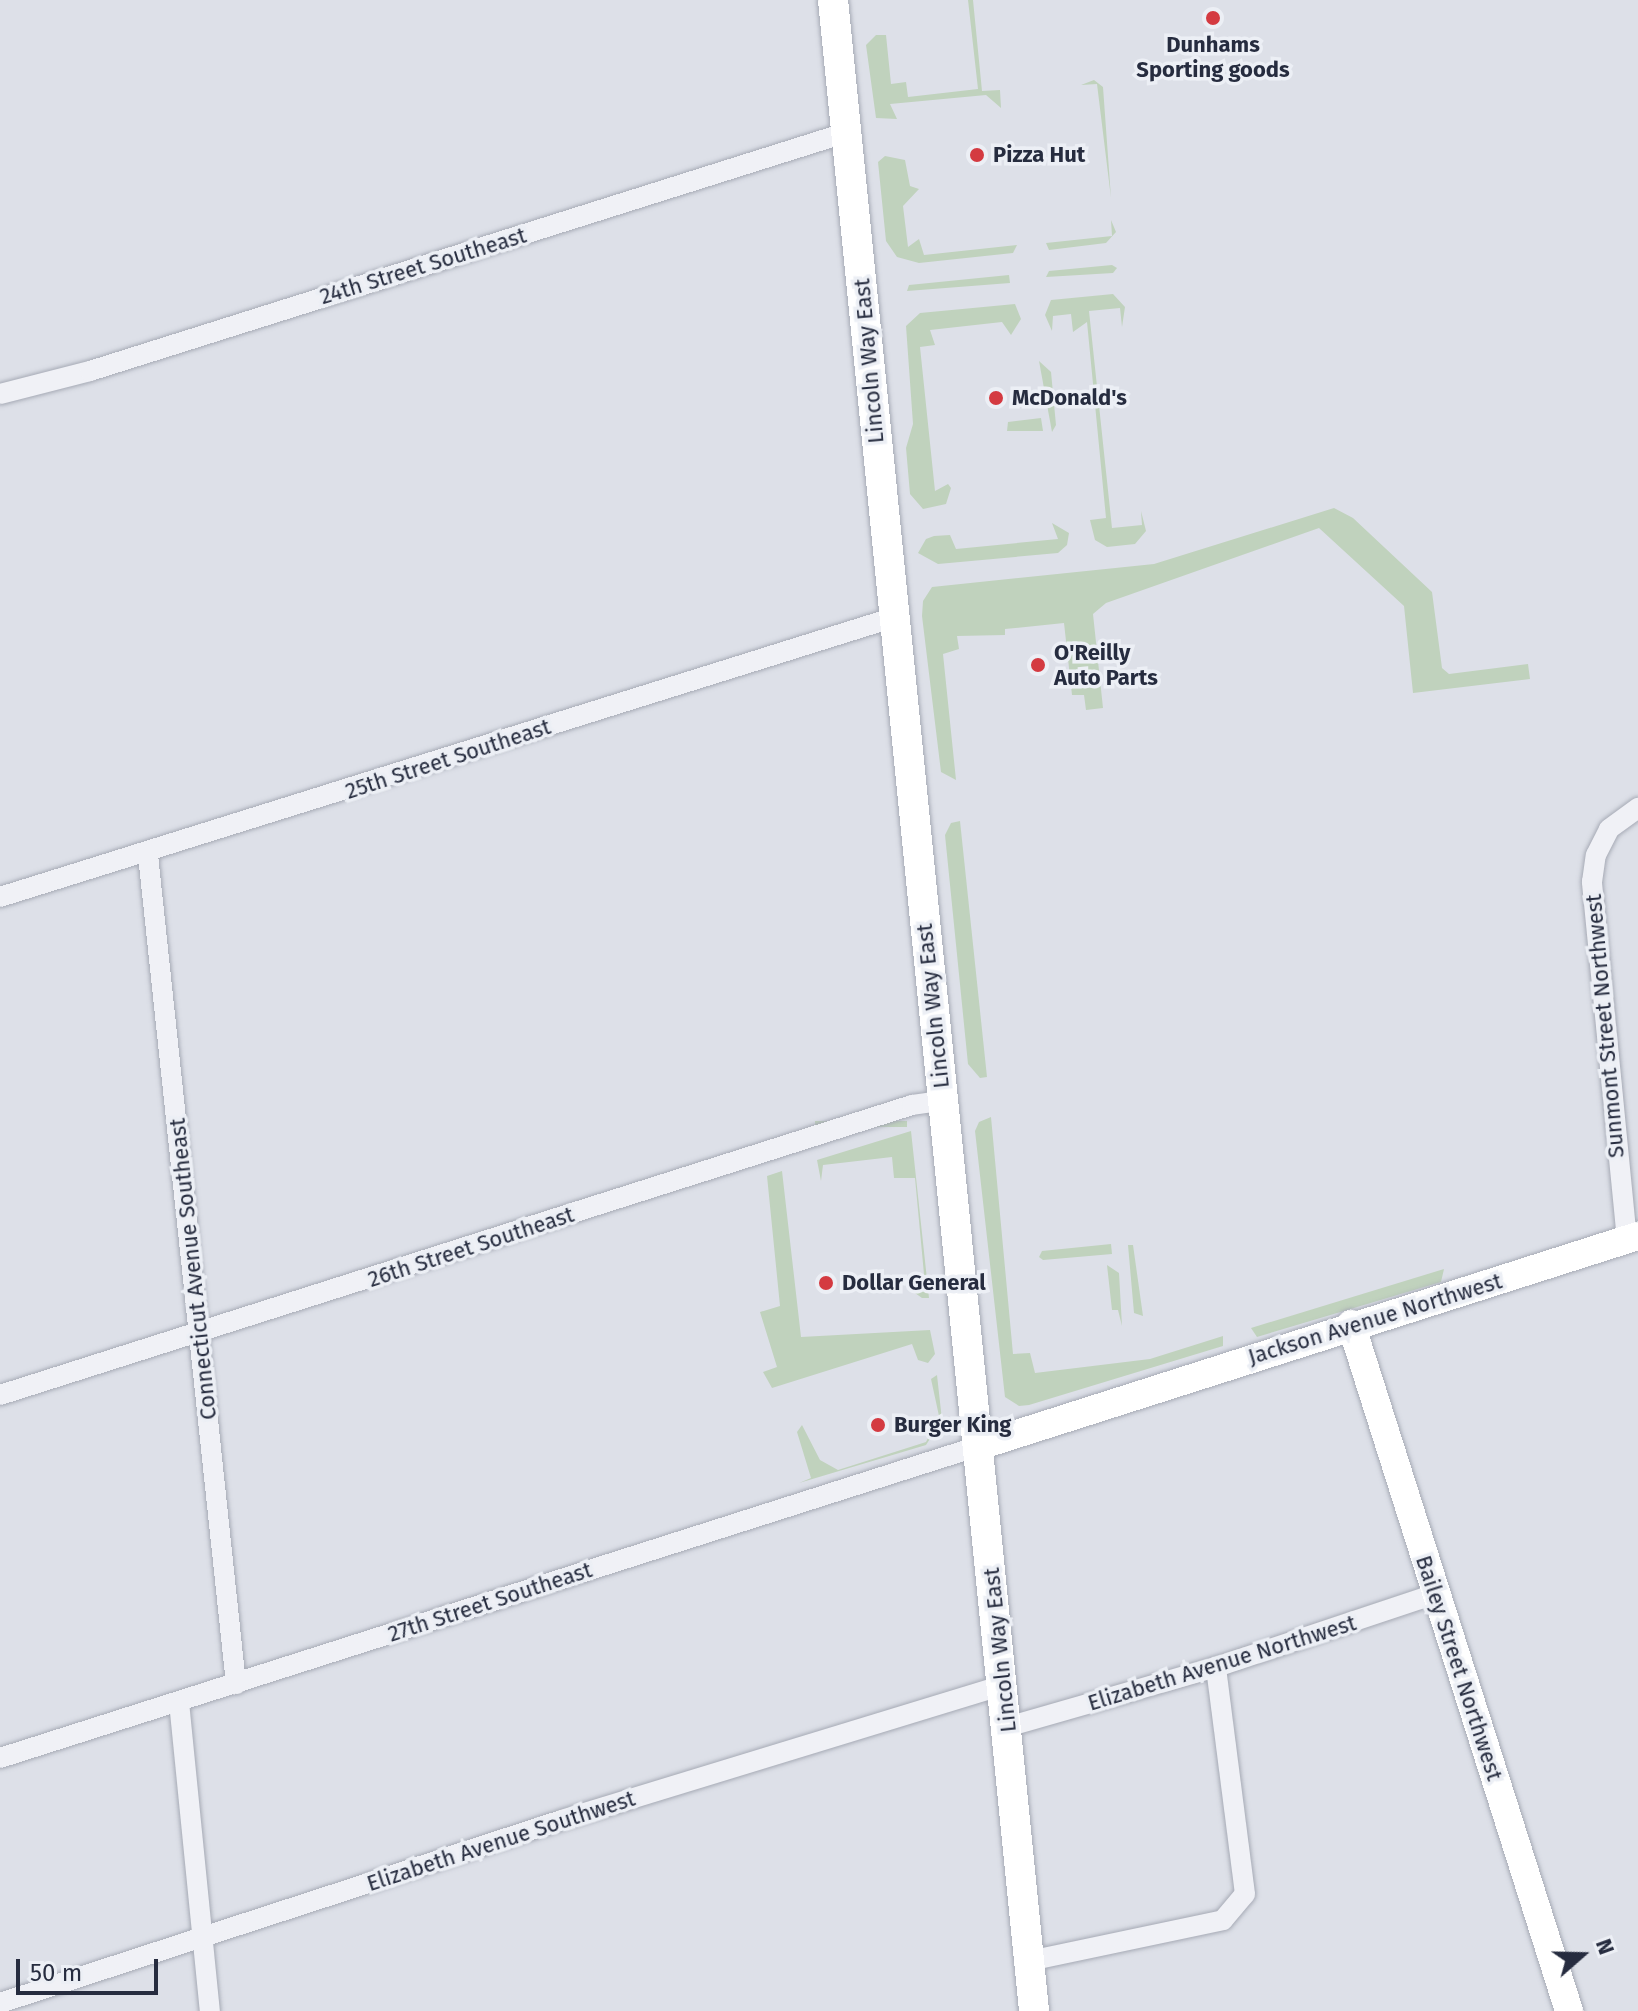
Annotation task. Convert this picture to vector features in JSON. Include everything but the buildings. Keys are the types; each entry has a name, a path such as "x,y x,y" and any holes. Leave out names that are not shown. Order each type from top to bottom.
{"main road":[{"name":"Lincoln Way East","path":"833,0 1034,2011"}],"street":[{"name":"24th Street Southeast","path":"0,394 90,371 845,133"},
{"name":"25th Street Southeast","path":"0,897 148,855 895,617"},
{"name":"Sunmont Street Northwest","path":"1632,1238 1592,911 1596,855 1619,819 1638,808"},
{"name":"Connecticut Avenue Southeast","path":"148,855 236,1684"},
{"name":"26th Street Southeast","path":"0,1395 912,1105 942,1101"},
{"name":"Jackson Avenue Northwest","path":"979,1446 1111,1400 1632,1238"},
{"name":"Bailey Street Northwest","path":"1351,1324 1569,2011"},
{"name":"27th Street Southeast","path":"0,1758 979,1446"},
{"name":"Elizabeth Avenue Northwest","path":"1007,1727 1216,1667 1436,1594"},
{"path":"1029,1961 1223,1920 1245,1894 1216,1667"},
{"name":"Elizabeth Avenue Southwest","path":"0,2003 562,1820 1003,1685"},
{"path":"179,1702 210,2011"}],"green space":[{"path":"968,0 973,0 982,91 1000,90 1001,108 986,95 890,104 897,119 876,118 866,45 876,35 886,35 891,84 906,82 908,97 978,89"},
{"path":"1094,80 1103,87 1111,198 1097,84 1081,85"},
{"path":"885,156 905,160 910,186 919,189 903,206 908,247 919,239 924,255 1017,245 1013,253 919,263 897,257 886,241 878,162"},
{"path":"1111,220 1116,232 1106,243 1049,250 1046,243 1112,236"},
{"path":"1112,265 1117,268 1113,273 1046,277 1049,271"},
{"path":"1009,275 1010,283 907,291 909,285"},
{"path":"1113,294 1125,307 1122,327 1120,308 1089,311 1112,528 1142,525 1141,511 1146,531 1135,544 1107,547 1095,540 1090,520 1106,518 1087,322 1073,332 1071,314 1053,316 1052,331 1045,315 1051,300"},
{"path":"1015,304 1021,319 1011,335 1002,322 930,330 935,345 920,347 935,491 948,484 951,488 946,504 923,509 910,494 906,448 913,424 906,326 920,313"},
{"path":"1039,361 1051,372 1056,425 1052,432"},
{"path":"1041,418 1043,431 1007,431 1008,422"},
{"path":"1334,508 1353,518 1432,592 1442,668 1449,674 1528,664 1530,679 1413,693 1404,606 1319,528 1106,603 1093,614 1103,708 1086,710 1084,695 1072,695 1064,623 1005,629 1005,635 957,636 959,649 943,654 956,780 941,772 922,616 923,601 932,587 1154,564"},
{"path":"1052,523 1069,533 1067,545 1058,553 938,564 918,553 926,539 934,536 950,535 956,549 1058,539"},
{"path":"960,821 987,1077 980,1078 968,1064 945,835 951,823"},
{"path":"991,1117 1013,1354 1030,1353 1035,1373 1150,1359 1223,1336 1223,1346 1029,1405 1019,1406 1005,1397 975,1131 979,1122"},
{"path":"815,1121 907,1121 907,1127 815,1127"},
{"path":"911,1131 929,1298 922,1298 908,1288 925,1285 915,1178 894,1178 892,1157 823,1165 821,1181 817,1160"},
{"path":"782,1171 801,1337 930,1330 935,1354 928,1363 918,1360 912,1344 772,1388 763,1372 777,1367 760,1312 780,1306 767,1176"},
{"path":"1111,1244 1112,1254 1043,1260 1039,1257 1042,1251"},
{"path":"1128,1245 1133,1245 1143,1316 1134,1313"},
{"path":"1107,1265 1119,1273 1122,1326 1118,1310 1112,1310"},
{"path":"1444,1269 1441,1282 1257,1337 1251,1328"},
{"path":"937,1375 942,1420 926,1445 799,1483 811,1478 797,1432 802,1425 820,1460 838,1470 926,1442 939,1416 931,1379"}],"place":[{"name":"Dunhams Sporting goods","path":"1213,18"},
{"name":"Pizza Hut","path":"977,155"},
{"name":"McDonald's","path":"996,398"},
{"name":"O'Reilly Auto Parts","path":"1038,665"},
{"name":"Dollar General","path":"826,1283"},
{"name":"Burger King","path":"878,1425"}]}
